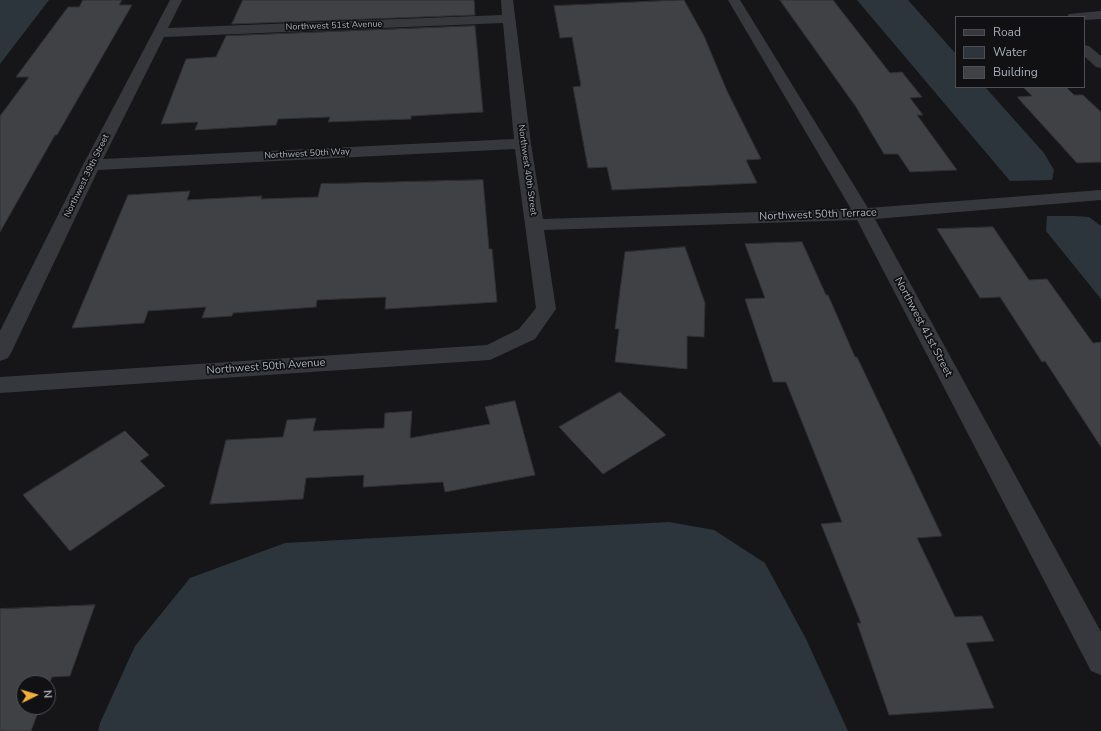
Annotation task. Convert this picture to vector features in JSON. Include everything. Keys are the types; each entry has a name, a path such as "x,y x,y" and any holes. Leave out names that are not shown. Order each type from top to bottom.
{"street":[{"name":"Northwest 39th Street","path":"0,353 92,165 176,0"},
{"name":"Northwest 40th Street","path":"507,0 523,144 546,310 527,334"},
{"name":"Northwest 41st Street","path":"734,0 863,214 1101,661"},
{"path":"1085,16 1101,15"},
{"name":"Northwest 51st Avenue","path":"158,33 509,19"},
{"path":"1085,49 1101,64"},
{"name":"Northwest 50th Way","path":"92,165 523,144"},
{"name":"Northwest 50th Terrace","path":"534,226 863,214 1101,195"},
{"name":"Northwest 50th Avenue","path":"0,385 490,352 527,334"}],"water":[{"path":"0,0 49,0 0,64"},
{"path":"857,0 908,0 955,53 955,88 986,88 1044,153 1054,170 1052,180 1010,181"},
{"path":"1047,216 1089,217 1101,226 1101,299 1046,231"},
{"path":"669,522 714,530 765,563 806,639 848,731 98,731 100,723 135,646 190,578 285,543"}],"building":[{"path":"83,0 122,0 119,5 132,5 57,135 55,135 0,232 0,116 29,77 16,77 68,7 79,7"},
{"path":"243,0 474,0 475,15 232,24"},
{"path":"684,0 704,36 727,91 761,159 746,160 757,183 612,190 607,167 588,168 573,87 581,86 572,37 560,38 554,6"},
{"path":"780,0 833,0 890,73 902,72 922,97 910,98 923,115 917,115 957,170 910,172 898,154 884,154 856,107"},
{"path":"475,26 483,112 411,116 411,119 328,122 330,117 278,119 276,125 195,130 198,122 161,124 186,59 216,57 226,36"},
{"path":"1024,88 1067,88 1074,95 1083,95 1101,112 1101,162 1077,163 1017,97 1032,96"},
{"path":"483,180 489,249 492,249 497,302 385,309 386,297 317,300 316,307 233,313 232,316 202,318 206,307 148,311 144,323 72,328 128,195 190,191 187,200 262,196 261,199 318,197 321,184"},
{"path":"993,227 1029,280 1047,279 1093,343 1101,342 1101,447 1045,361 1042,362 1000,297 980,298 937,229"},
{"path":"802,242 826,295 828,295 855,357 857,357 942,536 917,538 955,617 982,616 994,641 966,643 994,708 889,715 857,623 861,623 821,524 842,522 786,382 773,382 745,299 765,298 745,244"},
{"path":"685,247 705,303 704,337 687,336 687,369 615,362 619,329 615,329 625,252"},
{"path":"620,392 666,435 603,474 559,427"},
{"path":"515,401 535,475 445,492 443,482 363,487 364,475 306,478 303,499 210,504 226,440 283,437 287,420 316,418 313,431 384,428 385,413 412,411 410,438 490,424 485,407"},
{"path":"125,431 149,455 140,461 165,486 70,551 23,495"},
{"path":"95,605 70,676 16,675 16,715 37,715 31,731 0,731 0,609"}]}
